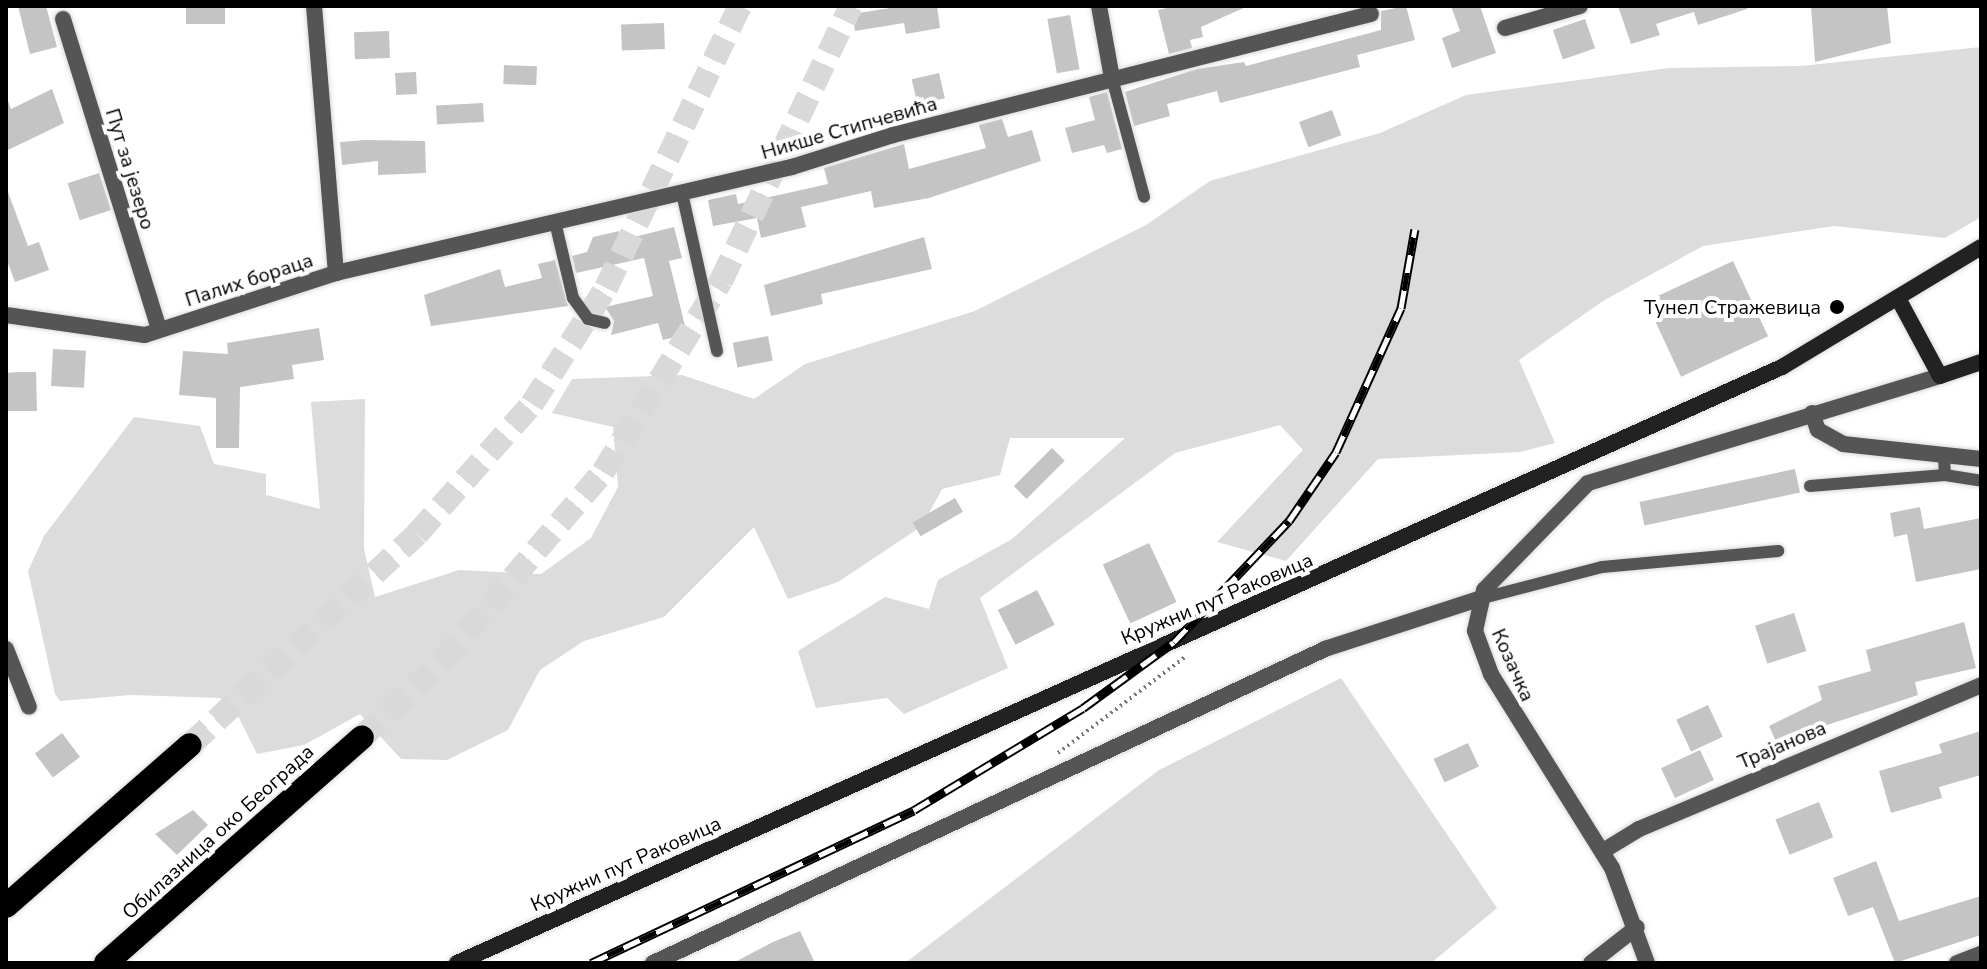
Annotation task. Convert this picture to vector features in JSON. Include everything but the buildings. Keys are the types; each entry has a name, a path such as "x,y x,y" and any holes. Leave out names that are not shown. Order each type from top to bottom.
{"highway":[{"name":"Обилазница око Београда","path":"106,963 362,737"},
{"path":"6,906 190,745"}],"main road":[{"name":"Кружни пут Раковица","path":"457,963 1560,470 1794,361 1899,300 1981,247"},
{"path":"1899,300 1940,376 1981,362"}],"street":[{"name":"Палих бораца","path":"6,315 71,320 139,335 336,273 314,6"},
{"path":"1099,6 1112,78"},
{"path":"1505,28 1580,6"},
{"name":"Никше Стипчевића","path":"336,273 556,226 1112,78 1371,14"},
{"name":"Пут за језеро","path":"63,19 159,330"},
{"path":"653,963 1325,649 1479,599 1588,483 1940,376"},
{"path":"1812,413 1818,430 1836,442 1981,459"},
{"name":"Козачка","path":"1479,599 1475,631 1491,674 1603,851 1637,927 1647,963"},
{"path":"6,649 29,707"},
{"name":"Трајанова","path":"1603,851 1663,818 1981,685"},
{"path":"1591,963 1637,927"},
{"path":"1957,963 1981,954"}],"lane":[{"path":"1112,78 1144,197"},
{"path":"682,193 717,351"},
{"path":"556,226 573,298 588,319 605,323"},
{"path":"1944,457 1945,475"},
{"path":"1810,486 1945,475 1981,481"},
{"path":"1479,599 1602,567 1778,551"}],"path":[{"path":"1051,775 1065,746 1196,648"}],"shaded area":[{"path":"1981,47 1981,217 1945,238 1834,226 1703,246 1603,301 1519,360 1555,443 1520,452 1378,459 1286,561 1217,542 1303,450 1280,425 1175,453 980,598 1008,668 904,714 887,698 816,708 798,651 885,597 929,609 938,580 1012,539 1125,438 1010,438 1000,475 942,489 922,526 838,582 788,599 754,527 664,617 584,641 540,670 508,730 447,760 401,759 360,714 304,745 257,754 236,712 220,698 131,695 60,701 55,694 28,571 44,536 134,417 200,426 214,464 266,474 266,495 320,509 311,402 365,399 364,549 375,597 459,570 541,574 591,538 618,487 613,427 552,413 572,379 682,375 754,399 805,364 975,311 1146,225 1210,181 1380,133 1466,95 1669,68 1801,66"},
{"path":"1341,678 1497,908 1431,963 905,963 1159,770"}],"tunnel":[{"path":"190,745 417,534 532,404 606,288 740,6"},
{"path":"362,737 443,660 603,472 721,281 851,6"}],"railway":[{"path":"591,963 914,810 1083,708 1174,642 1289,521 1336,452 1401,308 1415,229"}],"place":[{"name":"Тунел Стражевица","path":"1837,307"}]}
